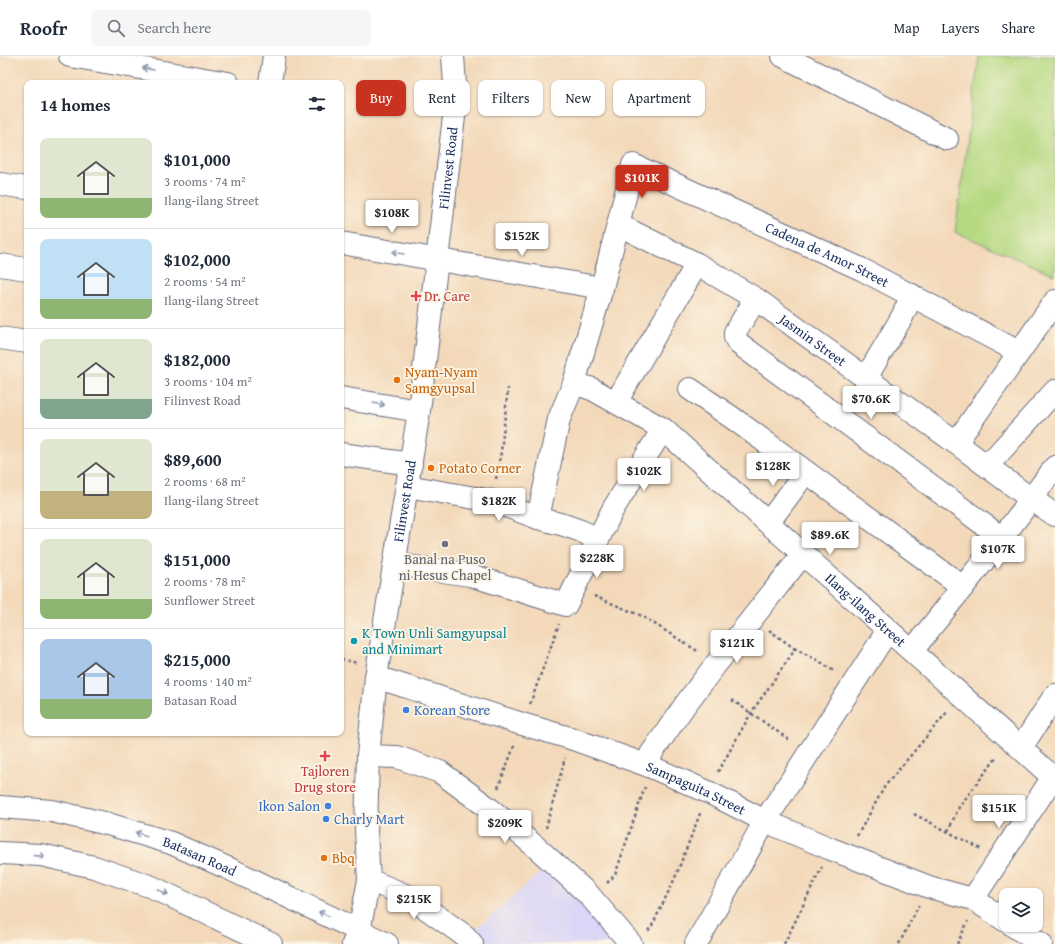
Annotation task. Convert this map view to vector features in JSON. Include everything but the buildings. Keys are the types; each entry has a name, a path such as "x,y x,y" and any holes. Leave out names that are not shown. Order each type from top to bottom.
{"street":[{"path":"70,56 210,80"},
{"path":"270,80 274,56"},
{"name":"Filinvest Road","path":"356,937 369,880 366,831 368,756 376,677 419,411 456,100 455,56"},
{"path":"788,57 947,139"},
{"name":"Cadena de Amor Street","path":"619,225 632,165 861,269 1019,352"},
{"path":"0,184 24,188"},
{"path":"538,518 560,419 574,382 619,225"},
{"name":"Jasmin Street","path":"619,225 697,264 756,299 956,442 1031,499 1055,515"},
{"path":"344,244 602,288"},
{"path":"616,402 697,264"},
{"path":"0,265 24,269"},
{"path":"866,378 902,317 912,295"},
{"path":"756,299 735,332 735,337 738,343 1002,538"},
{"path":"956,442 1055,300"},
{"path":"0,338 24,342"},
{"name":"Ilang-ilang Street","path":"574,382 592,389 663,429 1054,778"},
{"path":"690,388 963,587"},
{"path":"987,466 1055,391"},
{"path":"344,398 419,411"},
{"path":"395,564 470,575 570,598 613,509 663,429"},
{"path":"344,454 411,464"},
{"path":"912,651 1002,538 1055,467"},
{"path":"768,523 806,472"},
{"path":"407,486 492,501 538,518 581,531 598,539"},
{"path":"649,766 651,754 716,664 803,554"},
{"path":"696,944 765,821 888,630"},
{"name":"Sampaguita Street","path":"376,677 570,738 649,766 708,792 765,821 838,852 929,887 972,899 999,916"},
{"path":"1015,744 1055,695"},
{"path":"368,756 397,757 440,772 490,809 539,850 638,939"},
{"path":"972,899 1054,778"},
{"name":"Batasan Road","path":"0,807 52,811 108,824 171,843 232,870 356,937 387,944"},
{"path":"0,853 41,855 94,868 152,887 270,944"},
{"path":"369,880 410,897 465,936 472,944"},
{"path":"1023,932 1041,944"}],"path":[{"path":"492,501 501,452 508,388"},
{"path":"490,809 570,598 594,596 642,616 716,664"},
{"path":"752,617 794,648 819,661 853,684"},
{"path":"638,939 653,924 675,878 708,792 751,713 794,651 794,648"},
{"path":"784,944 838,852 885,786 960,695"},
{"path":"732,700 809,753"},
{"path":"539,850 547,826 570,738"},
{"path":"948,831 959,807 1015,744"},
{"path":"591,897 615,875 648,777 649,766"},
{"path":"914,814 1000,858"},
{"path":"899,944 929,887"}],"shaded area":[{"path":"548,866 616,944 491,944 477,928"}],"green space":[{"path":"979,56 1055,56 1055,275 955,232"}],"place":[{"name":"Dr. Care","path":"416,296"},
{"name":"Nyam-Nyam Samgyupsal","path":"397,380"},
{"name":"Potato Corner","path":"431,468"},
{"name":"Banal na Puso ni Hesus Chapel","path":"445,544"},
{"name":"K Town Unli Samgyupsal and Minimart","path":"354,641"},
{"name":"Korean Store","path":"406,710"},
{"name":"Tajloren Drug store","path":"325,756"},
{"name":"Ikon Salon","path":"328,806"},
{"name":"Charly Mart","path":"326,819"},
{"name":"Bbq","path":"324,858"}]}
